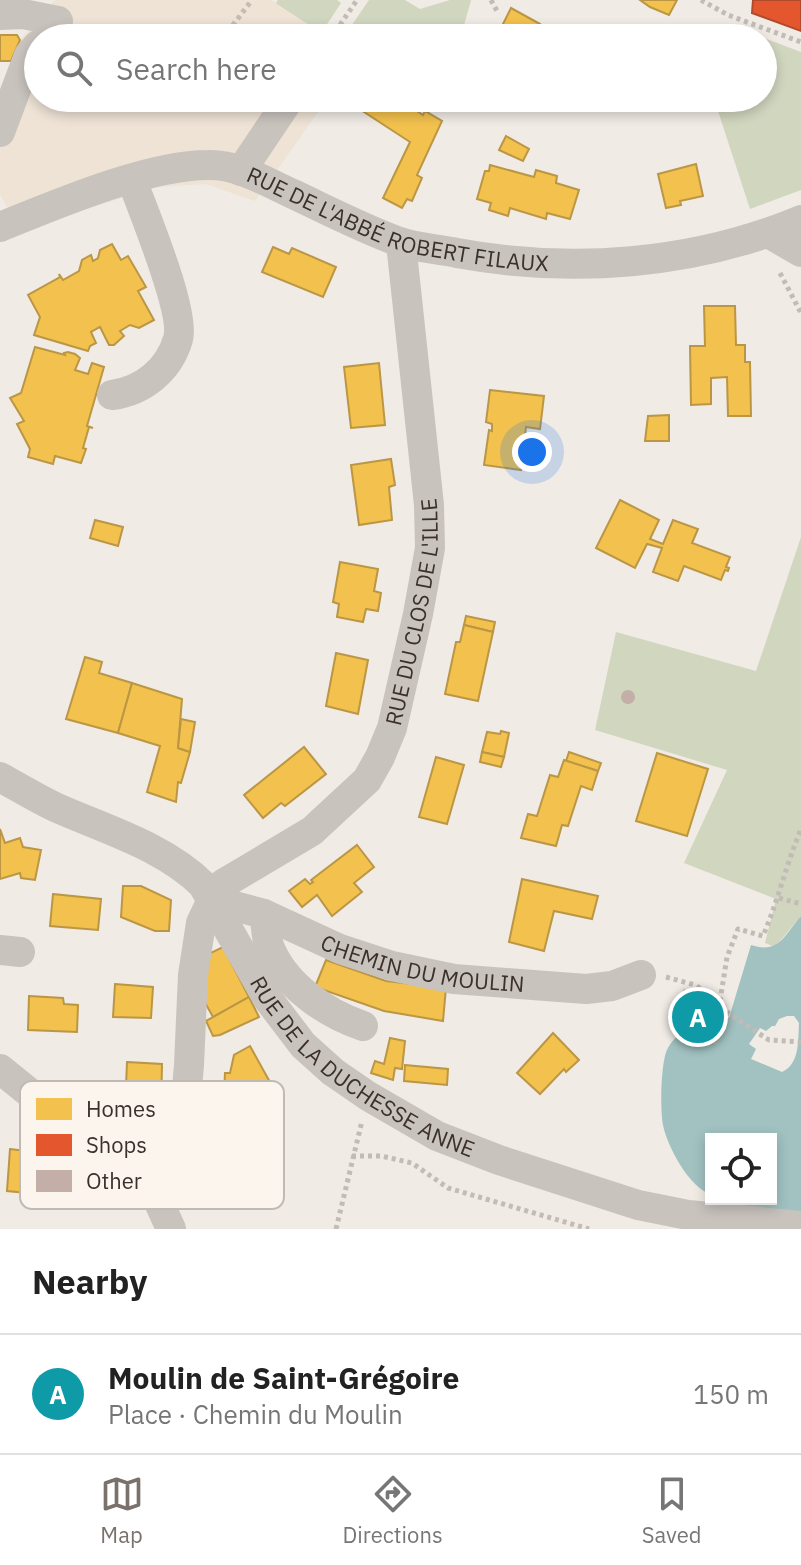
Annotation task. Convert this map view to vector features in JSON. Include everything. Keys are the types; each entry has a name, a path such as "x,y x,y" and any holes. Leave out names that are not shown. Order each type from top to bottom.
{"street":[{"path":"0,15 23,14 59,20"},
{"path":"0,132 24,68"},
{"path":"241,171 281,112"},
{"name":"RUE DE L'ABBÉ ROBERT FILAUX","path":"0,227 132,180 186,166 211,164 241,171 401,243 496,260 553,265 611,263 690,252 768,233 801,220"},
{"path":"112,395 129,393 150,382 165,365 179,337 175,305 164,267 132,180"},
{"path":"768,233 801,252"},
{"name":"RUE DU CLOS DE L'ILLE","path":"212,900 223,884 312,831 342,805 367,780 392,728 430,548 429,505 401,243"},
{"name":"RUE DE LA DUCHESSE ANNE","path":"0,777 52,806 125,836 190,872 203,885 268,999 303,1045 333,1072 368,1096 437,1136 499,1160 623,1200 688,1215 801,1226"},
{"path":"188,1081 193,975 201,923 212,900"},
{"name":"CHEMIN DU MOULIN","path":"212,900 264,914 340,949 392,966 454,979 586,989 612,986 641,975"},
{"path":"264,914 269,945 283,969 306,995 336,1017 363,1026"},
{"path":"0,1069 20,1085"},
{"path":"162,1209 171,1229"}],"path":[{"path":"234,24 252,0"},
{"path":"341,24 357,0"},
{"path":"491,0 497,11"},
{"path":"701,0 752,24"},
{"path":"777,33 801,42"},
{"path":"720,1001 727,957 738,929 763,936 779,898 787,861 801,829"},
{"path":"779,898 801,904"},
{"path":"641,975 652,973 695,985 720,1001 729,1014 769,1040 799,1042"},
{"path":"336,1229 368,1096"},
{"path":"352,1156 381,1156 412,1163 448,1188 589,1229"}],"green space":[{"path":"278,0 337,0 341,3 327,24 261,24"},
{"path":"369,0 405,0 420,9 450,0 471,0 464,24 353,24"},
{"path":"777,43 801,52 801,190 750,209 718,112 777,112"},
{"path":"801,537 801,916 775,947 765,943 776,899 684,863 727,770 595,730 616,632 756,671"}],"shaded area":[{"path":"55,0 271,0 308,24 34,24"},
{"path":"24,35 24,112 318,112 255,201 206,184 156,187 36,225 24,233 0,195 0,89"}],"water":[{"path":"801,916 801,1229 734,1205 777,1205 777,1133 705,1133 705,1191 688,1176 674,1155 663,1125 661,1100 666,1051 671,1043 688,1027 716,1044 729,1018 751,945 768,947 785,936","holes":["787,1016 794,1016 799,1023 795,1057 788,1068 782,1072 751,1059 756,1049 749,1044 760,1028 766,1031"]}],"building: Homes":[{"path":"640,0 677,0 669,15"},
{"path":"511,8 540,24 503,24"},
{"path":"0,35 17,35 20,40 11,61 0,61"},
{"path":"364,112 419,112 423,115 427,112 442,121 417,175 422,178 412,201 407,199 402,208 383,198 410,142"},
{"path":"506,136 529,149 523,161 499,150"},
{"path":"696,164 703,196 666,208 658,174"},
{"path":"490,165 534,177 536,170 557,176 556,183 579,190 570,219 547,213 546,219 510,208 508,216 489,210 491,203 477,199 485,171 489,171"},
{"path":"112,244 121,260 128,256 146,287 138,291 154,320 139,328 130,325 120,331 124,336 114,345 109,345 100,327 91,332 96,343 88,351 34,335 40,317 28,295 60,277 59,274 63,280 79,271 82,260 91,255 93,261 98,258 100,250"},
{"path":"273,247 289,254 292,248 336,267 323,297 262,272"},
{"path":"704,306 735,306 736,345 745,345 745,362 750,362 751,416 728,416 727,377 711,378 711,404 691,405 690,346 705,346"},
{"path":"35,347 65,355 68,352 75,354 80,358 75,370 88,374 92,363 104,367 87,426 93,428 89,427 81,463 55,456 53,464 28,457 30,449 17,424 24,421 10,398 21,393"},
{"path":"379,363 385,425 351,428 344,367"},
{"path":"490,390 544,396 540,429 526,427 521,470 484,465 489,430 492,431 492,424 486,422"},
{"path":"669,415 669,441 645,441 648,416"},
{"path":"391,459 395,485 389,487 392,520 359,525 351,465"},
{"path":"620,500 659,520 650,539 663,544 673,520 698,529 692,543 730,557 726,567 728,571 725,570 721,580 684,566 678,581 653,572 662,548 647,544 635,568 596,548"},
{"path":"95,520 123,527 118,546 90,538"},
{"path":"340,562 378,569 374,591 381,593 378,611 366,609 363,622 337,617 339,604 333,602"},
{"path":"466,616 495,622 493,632 464,625"},
{"path":"464,625 493,632 478,701 445,694 456,642 460,642"},
{"path":"336,653 368,660 358,714 326,706"},
{"path":"85,657 102,662 99,673 132,683 118,733 66,719"},
{"path":"132,683 182,699 178,748 190,752 181,783 178,782 176,802 147,792 160,746 118,733"},
{"path":"181,719 195,722 190,752 178,748"},
{"path":"501,731 509,733 504,757 482,752 487,732 500,734"},
{"path":"304,747 326,774 285,806 281,803 263,818 244,795"},
{"path":"482,752 504,757 501,767 480,762"},
{"path":"569,752 601,763 598,771 566,761"},
{"path":"657,753 708,769 687,836 636,821"},
{"path":"436,757 464,765 447,824 419,817"},
{"path":"564,760 598,771 592,790 581,786 568,826 562,825 556,846 521,838 528,814 537,816 550,775 558,777"},
{"path":"0,829 5,843 20,838 23,847 41,850 35,880 21,878 20,873 0,879"},
{"path":"357,845 374,867 354,883 362,892 332,916 317,895 302,907 289,891 305,879 310,884 313,882 311,880"},
{"path":"522,879 598,896 592,919 554,911 544,951 509,942"},
{"path":"123,886 141,886 171,900 169,931 155,931 121,917"},
{"path":"53,894 101,899 98,930 50,926"},
{"path":"223,947 249,997 213,1017 203,999 202,957"},
{"path":"326,960 386,981 446,988 443,1021 384,1011 315,987"},
{"path":"115,984 153,987 151,1018 113,1017"},
{"path":"29,996 63,998 64,1004 78,1005 77,1032 28,1030"},
{"path":"249,997 259,1017 213,1036 206,1021"},
{"path":"553,1033 579,1060 566,1072 564,1069 540,1094 517,1073"},
{"path":"390,1038 405,1041 402,1069 395,1068 393,1080 371,1073 375,1061 384,1064"},
{"path":"250,1046 269,1081 225,1081 234,1055"},
{"path":"127,1062 162,1064 162,1081 126,1081"},
{"path":"405,1065 448,1069 447,1085 404,1081"},
{"path":"10,1149 20,1150 20,1192 7,1191"}],"building: Shops":[{"path":"753,0 801,0 801,31 752,13"}],"building: Other":[{"path":"628,690 635,697 628,704 621,697"},
{"path":"684,989 729,1018 716,1044 668,1015"}],"place":[{"name":"Moulin de Saint-Grégoire","path":"698,1017"}]}
